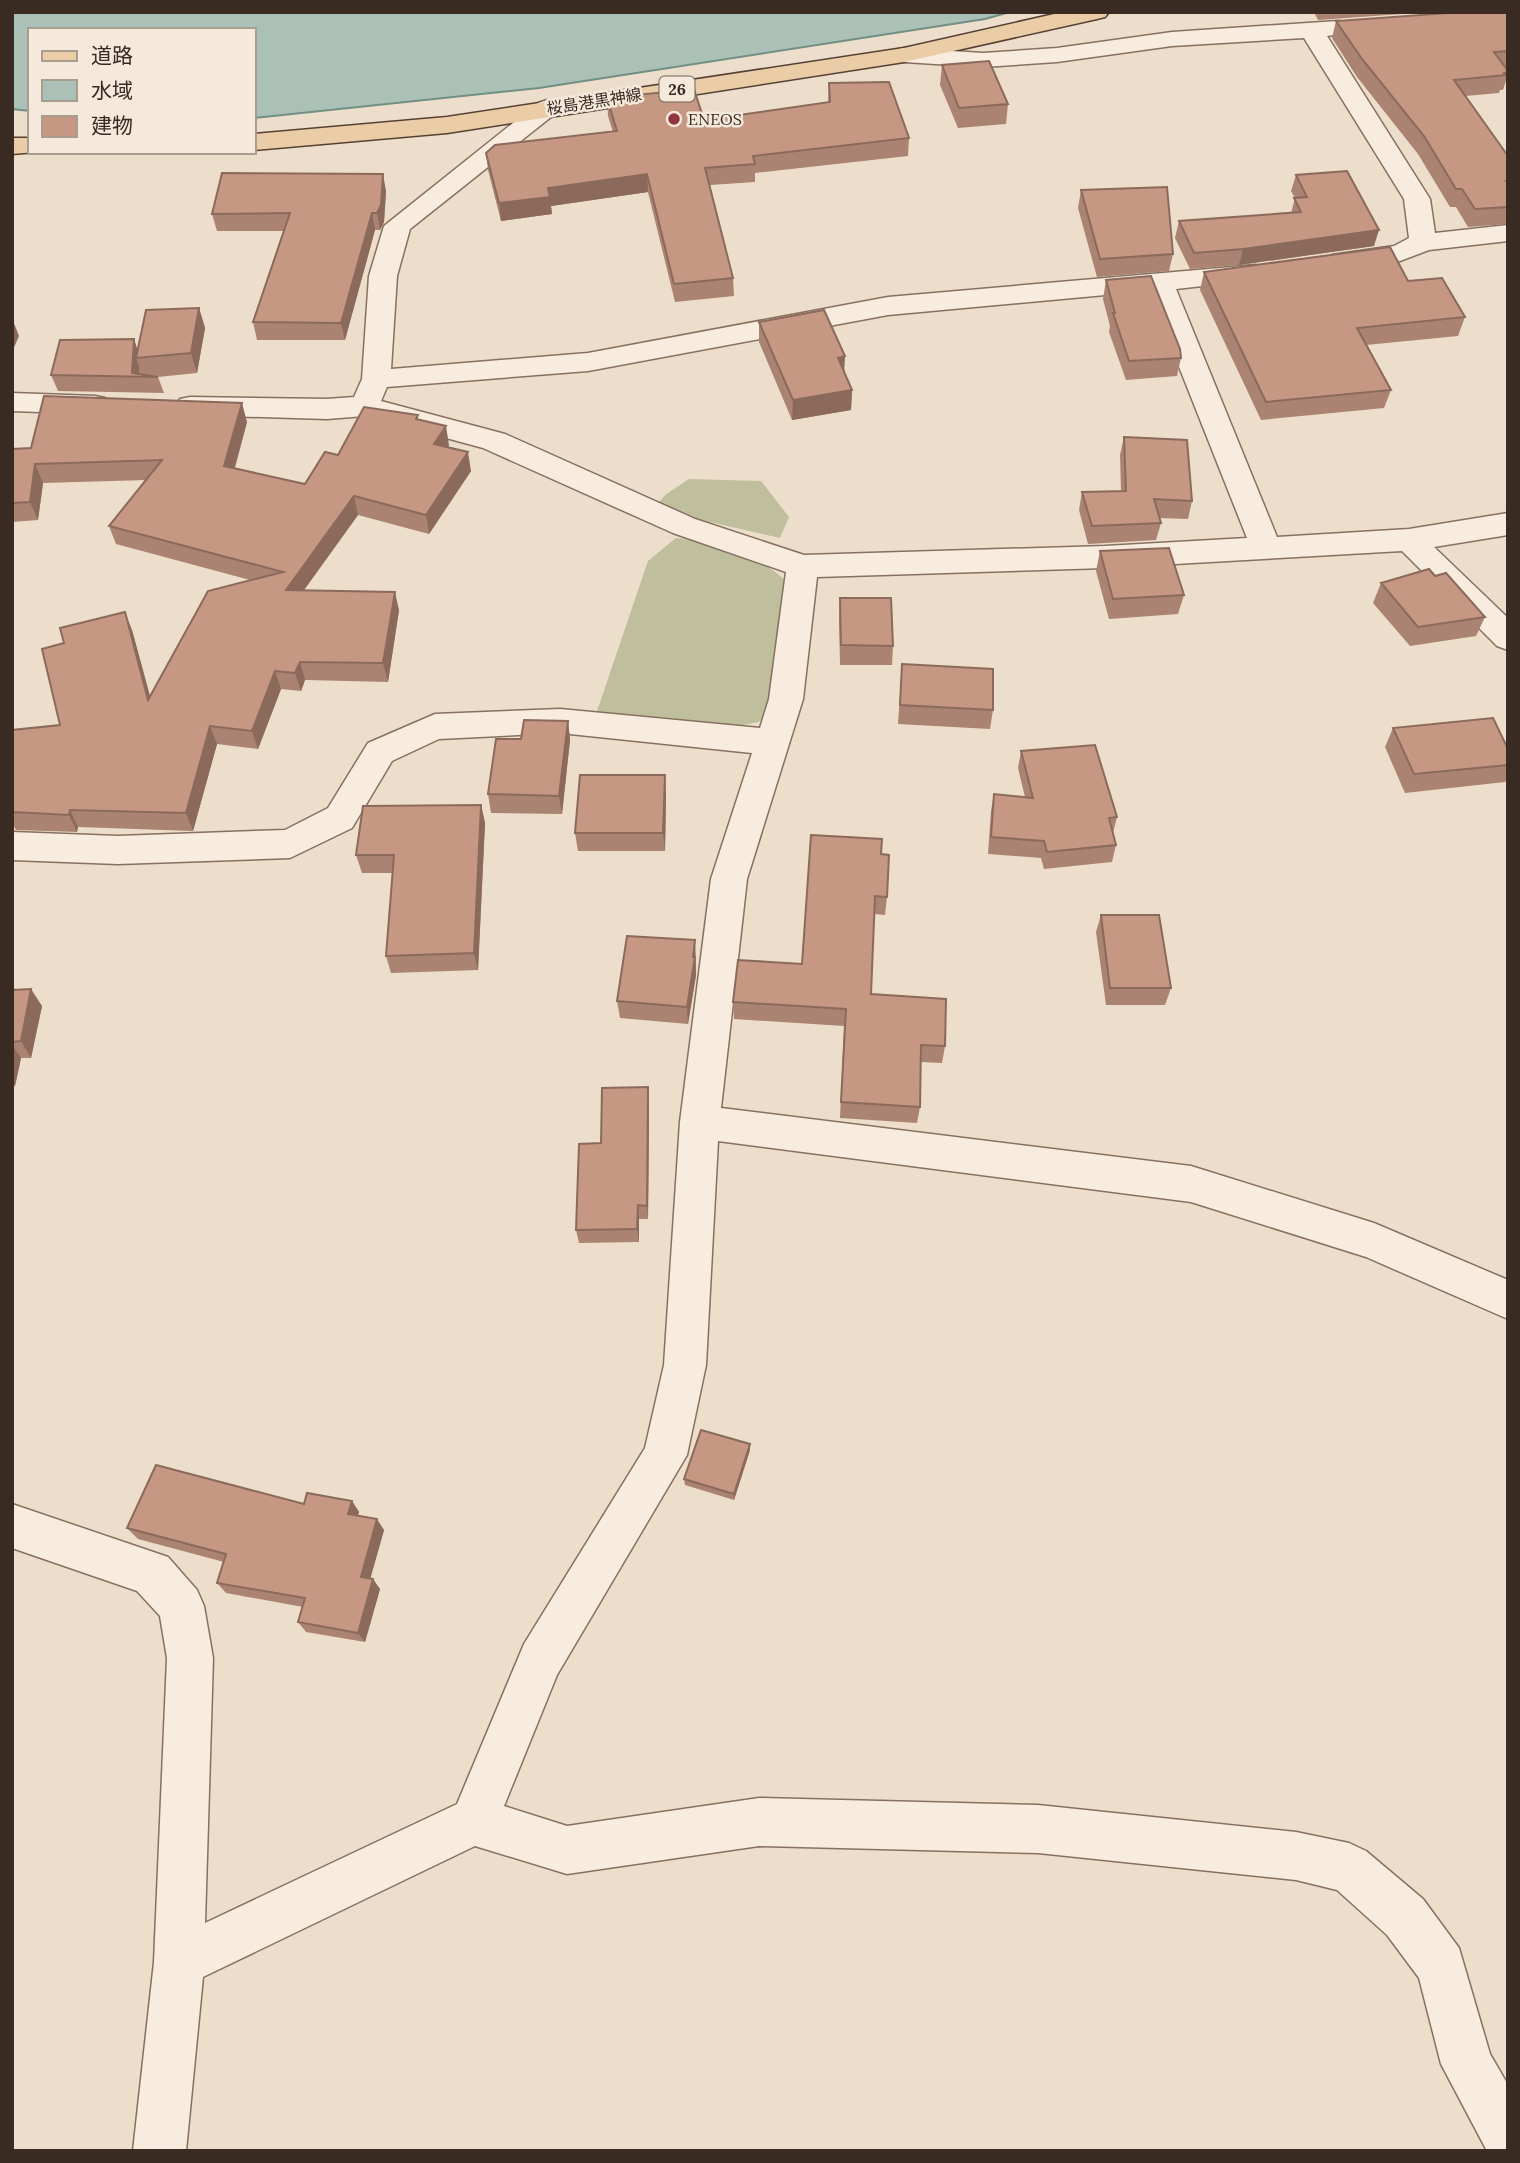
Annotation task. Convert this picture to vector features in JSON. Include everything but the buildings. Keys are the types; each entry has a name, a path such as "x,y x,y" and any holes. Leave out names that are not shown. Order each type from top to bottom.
{"main road":[{"name":"桜島港黒神線","path":"256,142 447,125 904,55 1097,12"}],"street":[{"path":"904,55 983,60 1057,55 1172,38 1364,26"},
{"path":"1311,30 1418,199 1423,242"},
{"path":"371,392 383,275 397,226 547,108"},
{"path":"1319,264 1399,253 1423,242 1508,233"},
{"path":"165,407 253,405 327,409 371,392 588,362 888,306 1160,284 1279,270"},
{"path":"1160,284 1266,548"},
{"path":"371,392 494,441 684,526 803,566 1105,557 1409,540 1508,524"},
{"path":"12,402 128,405"},
{"path":"1409,540 1508,638"},
{"path":"179,1962 474,1821 540,1660 666,1455 685,1364 700,1122 729,879 786,699 803,566"},
{"path":"12,846 118,850 290,844 340,818 380,752 435,727 560,721 771,742"},
{"path":"700,1122 1191,1184 1374,1241 1508,1300"},
{"path":"12,1526 152,1573 181,1606 190,1658 179,1962 159,2151"},
{"path":"474,1821 567,1850 759,1822 1038,1829 1296,1856 1349,1868 1405,1917 1441,1966 1467,2064 1508,2136"}],"green space":[{"path":"689,479 761,481 789,517 780,538 692,518 656,506 665,495"},
{"path":"676,538 736,552 766,566 787,583 768,711 759,722 722,729 596,714 648,561"}],"water":[{"path":"12,12 1010,12 985,19 539,88 256,118 256,28 28,28 28,111 12,109"}],"place":[{"name":"ENEOS","path":"674,119"}]}
